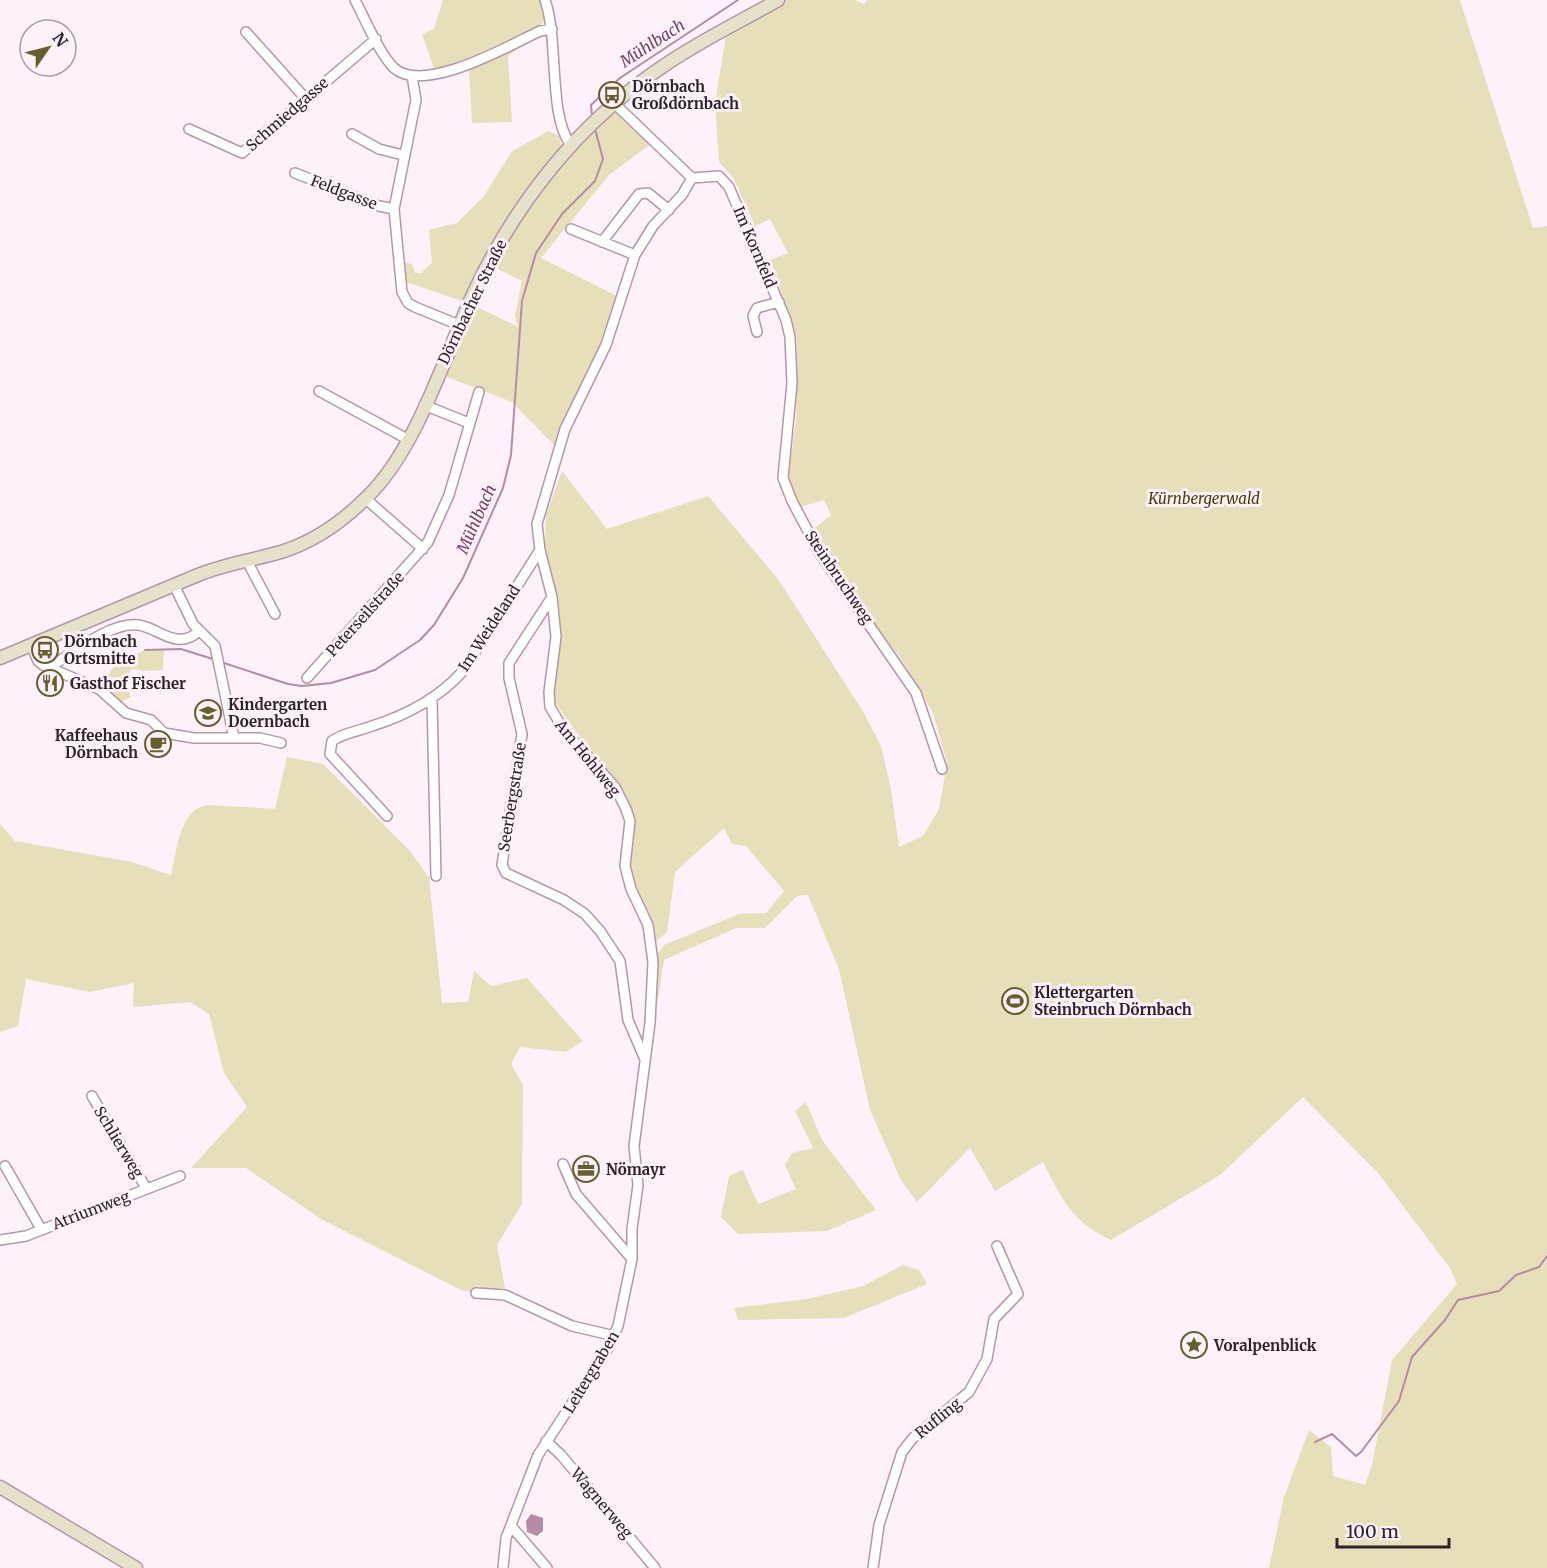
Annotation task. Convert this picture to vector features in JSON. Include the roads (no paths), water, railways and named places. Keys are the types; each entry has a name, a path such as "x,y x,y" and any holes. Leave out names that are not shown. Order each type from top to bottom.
{"street":[{"path":"355,0 395,68 412,76 462,68 540,31 552,29"},
{"path":"545,0 552,29 561,127 571,145"},
{"name":"Dörnbacher Straße","path":"0,658 216,568 247,561 302,543 333,525 366,499 387,476 409,440 459,325 509,227 535,188 571,145 614,103 680,55 778,0"},
{"path":"246,32 306,99"},
{"name":"Schmiedgasse","path":"189,129 242,153 376,39"},
{"name":"Feldgasse","path":"412,76 416,100 403,155 394,209 400,282 404,298 415,307 459,325"},
{"path":"552,597 537,535 539,511 562,437 577,399 606,345 635,255 643,240 688,188 692,178 614,103"},
{"path":"352,134 379,149 403,155"},
{"name":"Feldgasse","path":"295,173 379,206 394,209"},
{"name":"Im Kornfeld","path":"692,178 719,176 729,187 779,302 757,308 753,316 757,332"},
{"path":"602,242 639,194 648,193 669,210"},
{"path":"571,229 635,255"},
{"name":"Steinbruchweg","path":"779,302 790,337 792,360 783,478 792,501 820,554 916,693 942,769"},
{"path":"319,391 409,440"},
{"name":"Peterseilstraße","path":"307,678 423,549 449,495 479,392"},
{"path":"424,405 469,423"},
{"path":"366,499 423,549"},
{"name":"Im Weideland","path":"387,816 330,754 329,746 337,737 396,718 432,699 450,685 463,670 540,550"},
{"path":"247,561 275,614"},
{"path":"174,585 199,631 210,640 218,656 234,738"},
{"name":"Seerbergstraße","path":"552,597 509,663 509,678 522,735 502,865 512,876 548,891 577,909 600,931 620,961 628,1020 644,1057"},
{"name":"Am Hohlweg","path":"552,597 556,637 549,692 550,707 564,730 615,787 629,816 625,866 631,889 648,925 653,962 650,1023 644,1057"},
{"path":"50,666 91,639 138,624 164,637 175,639 199,631"},
{"path":"31,645 38,661 99,689 126,713 151,720 164,733 194,738 260,738 281,743"},
{"path":"432,699 436,876"},
{"name":"Leitergraben","path":"503,1568 504,1547 532,1468 546,1441 615,1336 632,1259 632,1229 638,1185 634,1146 644,1057"},
{"name":"Schlierweg","path":"92,1096 146,1188"},
{"path":"563,1164 576,1194 632,1259"},
{"path":"5,1166 41,1229"},
{"name":"Atriumweg","path":"0,1240 16,1239 180,1176"},
{"name":"Rufling","path":"873,1568 879,1525 889,1489 907,1444 969,1392 987,1359 994,1319 1018,1294 997,1246"},
{"path":"476,1293 505,1295 572,1326 615,1336"},
{"name":"Wagnerweg","path":"546,1441 561,1455 655,1568"},
{"path":"0,1487 136,1568"},
{"path":"512,1527 547,1568"}],"waterway":[{"name":"Mühlbach","path":"592,115 591,105 620,78 738,0"},
{"name":"Mühlbach","path":"221,662 288,684 302,686 331,683 375,670 420,640 434,625 463,578 503,488 511,455 522,301 536,253 562,214 595,181 603,159 595,129"},
{"name":"Mühlbach","path":"145,650 181,649 216,660"},
{"path":"1315,1442 1332,1434 1356,1456 1361,1452 1399,1401 1412,1357 1445,1320 1458,1300 1499,1291 1516,1275 1539,1267 1547,1256"}],"place":[{"name":"Dörnbach Großdörnbach","path":"612,95"},
{"name":"Dörnbach Ortsmitte","path":"45,650"},
{"name":"Gasthof Fischer","path":"50,683"},
{"name":"Kindergarten Doernbach","path":"208,713"},
{"name":"Kaffeehaus Dörnbach","path":"158,744"},
{"name":"Klettergarten Steinbruch Dörnbach","path":"1015,1001"},
{"name":"Nömayr","path":"586,1169"},
{"name":"Voralpenblick","path":"1194,1345"}],"park label":[{"name":"Kürnbergerwald","path":"1204,498"}]}
